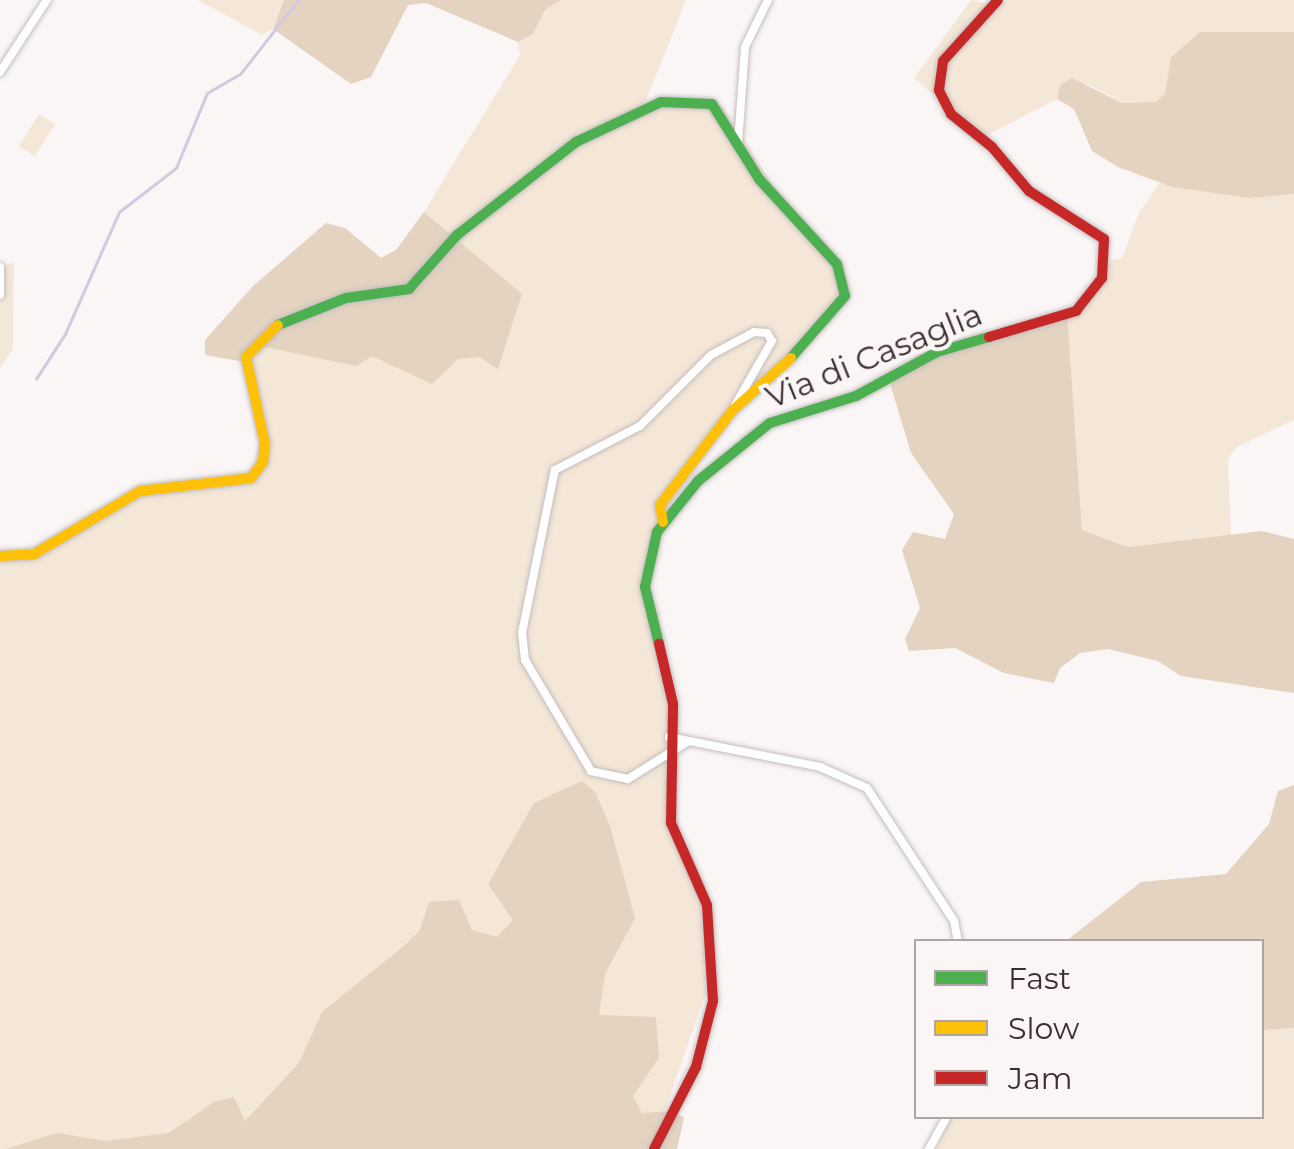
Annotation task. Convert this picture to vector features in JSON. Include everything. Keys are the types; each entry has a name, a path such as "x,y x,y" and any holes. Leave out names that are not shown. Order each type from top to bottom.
{"street":[{"path":"0,72 47,0"},
{"path":"738,143 746,46 768,0"},
{"name":"Via di Casaglia","path":"654,1149 696,1067 713,1001 708,906 671,823 672,715 667,662 645,587 663,522 698,480 770,423 856,396 937,352 1076,311 1094,293 1107,264 1104,239 1029,191 992,147 951,114 939,90 943,62 998,0"},
{"path":"0,556 34,554 140,491 251,478 263,462 266,444 246,368 254,346 285,319 319,306 409,289 457,236 576,142 661,102 712,104 760,179 837,264 846,288 790,360 733,410"},
{"path":"0,267 0,294"},
{"path":"663,522 660,506 733,410 772,340 767,332 754,332 711,355 640,426 564,466 551,486 523,654 592,771 628,779 687,742"},
{"path":"672,715 687,742"},
{"path":"669,737 820,768 867,788 954,922 957,939"},
{"path":"930,1149 945,1119"}],"shaded area":[{"path":"198,0 284,0 273,29 262,35"},
{"path":"284,0 561,0 545,10 533,34 518,42 426,3 408,5 371,77 351,84 273,29"},
{"path":"561,0 686,0 645,103 722,106 787,207 842,275 832,322 763,381 690,462 660,520 643,610 664,640 680,843 715,915 711,978 656,1136 647,1149 0,1149 0,557 23,560 141,487 207,489 251,474 266,414 245,371 255,349 456,240 424,212 520,55 518,42 533,34 545,10"},
{"path":"971,0 1000,7 1007,0 1294,0 1294,32 1200,32 1171,57 1165,93 1156,102 1123,103 1087,84 1060,85 1057,99 984,137 914,78"},
{"path":"1200,32 1294,32 1294,194 1250,198 1172,187 1118,167 1092,151 1074,109 1057,99 1060,85 1072,78 1122,103 1156,102 1165,93 1171,57"},
{"path":"39,114 55,124 35,156 19,146"},
{"path":"1159,183 1249,198 1294,194 1294,420 1236,447 1228,460 1231,535 1128,547 1082,530 1067,311 1083,304 1104,262 1122,258 1139,213"},
{"path":"424,212 522,294 498,369 480,357 458,359 432,384 372,356 356,366 256,345 244,362 205,355 205,340 253,286 326,223 345,228 381,258 396,250"},
{"path":"14,262 13,349 0,368 0,268"},
{"path":"1067,311 1082,530 1128,547 1262,531 1294,539 1294,693 1181,676 1158,661 1108,649 1080,653 1060,668 1054,683 1004,673 955,648 909,651 905,639 920,608 902,550 913,532 945,539 954,514 911,453 888,377 972,336"},
{"path":"582,781 595,792 610,826 635,918 605,974 599,1015 656,1017 659,1058 633,1096 642,1113 674,1111 684,1118 677,1149 6,1149 57,1133 105,1141 169,1133 214,1102 234,1097 245,1121 299,1063 322,1012 420,930 429,902 459,900 472,930 497,937 513,920 488,884 534,803"},
{"path":"1294,785 1294,1028 1264,1030 1264,939 1069,939 1141,882 1226,874 1269,824 1278,791"},
{"path":"1294,1028 1294,1149 937,1149 949,1119 1264,1119 1264,1030"}],"waterway":[{"path":"36,379 65,334 119,212 176,168 207,93 241,73 298,0"}],"traffic: fast":[{"path":"278,325 346,298 409,289 457,235 576,142 661,102 712,104 759,179 837,264 845,296 791,358"},
{"path":"659,644 645,587 657,532 698,481 770,423 856,396 937,352 989,337"}],"traffic: slow":[{"path":"0,556 34,554 140,491 251,478 263,462 265,444 246,357 278,325"},
{"path":"663,522 660,505 733,410 791,358"}],"traffic: jam":[{"path":"989,337 1076,311 1102,278 1104,239 1029,191 992,147 951,114 939,90 943,61 998,0"},
{"path":"654,1149 696,1067 713,1001 707,905 671,823 673,704 659,644"}]}
